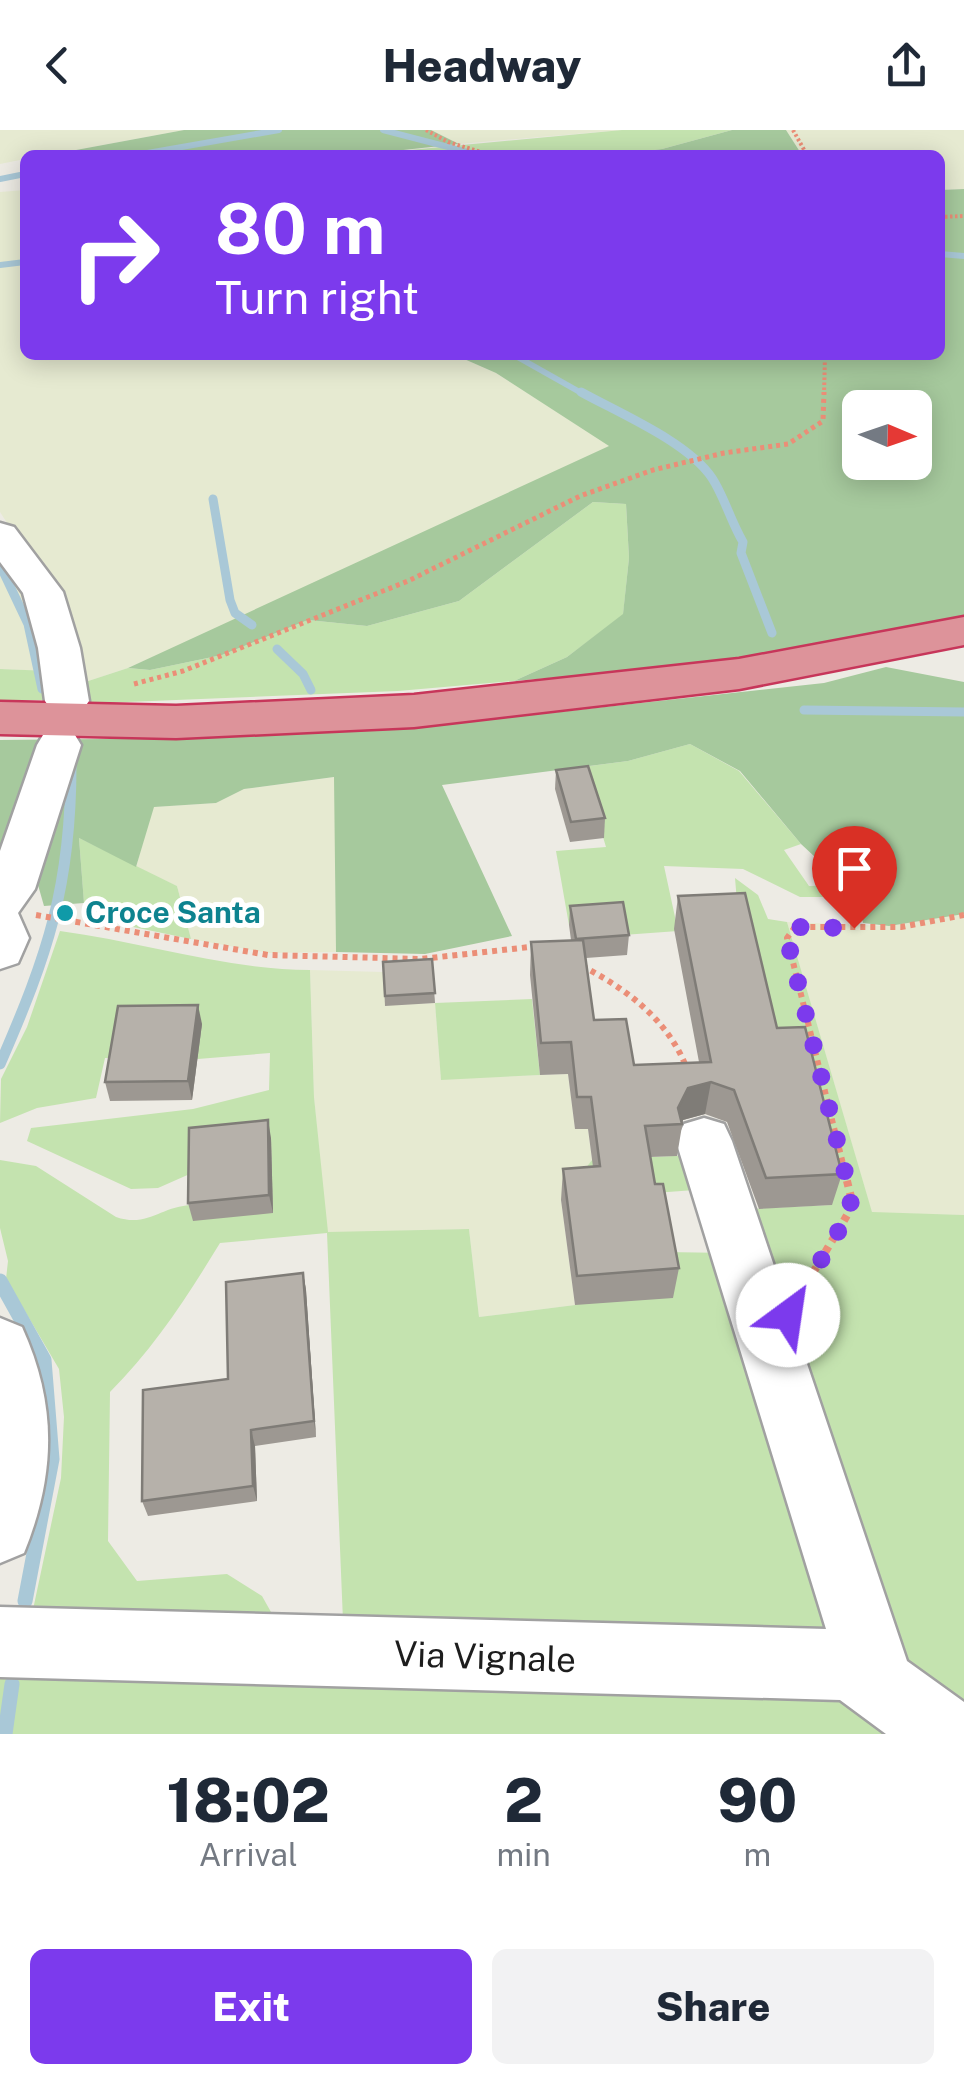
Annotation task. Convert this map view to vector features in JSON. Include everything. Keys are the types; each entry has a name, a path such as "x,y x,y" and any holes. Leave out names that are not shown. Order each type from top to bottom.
{"highway":[{"path":"0,718 176,722 414,711 738,674 964,630"}],"street":[{"path":"0,534 43,592 59,648 64,712 11,889 0,901"},
{"path":"0,926 4,938 0,950"},
{"path":"704,1141 880,1687"},
{"path":"0,1348 9,1365 20,1412 0,1529"},
{"name":"Via Vignale","path":"0,1642 852,1666 947,1734"}],"path":[{"path":"426,130 474,150"},
{"path":"64,712 113,690 183,671 408,581 580,496 653,470 724,453 788,444 823,422 825,360"},
{"path":"64,908 55,918 268,955 421,960 538,946 554,952"},
{"path":"770,1346 851,1206 849,1183 787,938 795,927 878,930 944,922 964,915"},
{"path":"569,960 616,981 682,1049 689,1076"}],"green space":[{"path":"0,130 184,130 76,150 20,150 20,160 0,164"},
{"path":"184,130 431,130 459,144 403,150 76,150"},
{"path":"431,130 622,130 459,144"},
{"path":"622,130 732,130 653,150 410,150"},
{"path":"732,130 786,130 799,150 653,150"},
{"path":"786,130 964,130 964,189 945,190 945,150 799,150"},
{"path":"964,189 964,619 734,662 514,681 567,657 623,614 629,558 626,504 593,502 459,601 367,626 308,620 222,655 150,670 128,668 609,446 496,373 466,360 945,360 945,190"},
{"path":"20,190 20,360 466,360 496,373 610,446 273,604 128,668 76,685 52,592 0,512 0,192"},
{"path":"593,502 626,504 629,558 623,615 567,657 514,681 398,691 78,704 76,685 128,668 150,670 222,655 308,620 367,626 459,601"},
{"path":"0,550 28,593 51,671 0,669"},
{"path":"886,667 964,682 964,914 889,926 863,923 858,897 801,844 740,771 690,744 628,761 442,785 512,936 425,954 336,952 334,777 244,789 216,803 154,807 136,867 79,838 84,903 44,906 36,878 0,864 0,740 204,738 429,726 824,683"},
{"path":"0,669 51,671 58,700 0,700"},
{"path":"690,744 739,771 801,844 784,850 809,886 845,885 858,897 800,897 743,869 664,866 678,931 623,935 569,925 556,851 606,847 582,767 628,761"},
{"path":"335,777 336,952 269,953 191,939 177,886 136,867 153,807 216,803 244,789"},
{"path":"79,838 177,886 191,939 85,917"},
{"path":"735,878 758,895 768,919 787,922 872,1212 964,1215 964,1724 893,1671 747,1209 832,1205 770,1060 739,926"},
{"path":"964,914 964,1215 872,1213 787,922 889,926"},
{"path":"60,931 216,961 310,970 314,1097 328,1232 469,1229 479,1317 575,1305 665,1252 729,1253 850,1638 344,1645 327,1233 220,1243 170,1321 110,1392 108,1541 137,1581 227,1574 262,1596 285,1637 28,1633 61,1478 64,1417 59,1369 6,1279 8,1261 0,1228 0,1160 36,1166 116,1217 127,1220 192,1205 272,1213 271,1138 158,1188 131,1189 27,1141 31,1128 193,1109 269,1090 270,1053 198,1059 105,1058 96,1098 37,1108 0,1123 1,1079 27,1027"},
{"path":"310,970 383,972 386,1005 435,1003 441,1079 568,1074 575,1129 588,1129 592,1160 561,1200 575,1305 479,1317 469,1229 327,1233 314,1097"},
{"path":"532,999 540,1075 441,1080 435,1003"},
{"path":"694,1155 708,1189 561,1200 592,1160"},
{"path":"0,1676 843,1684 910,1734 0,1734"}],"building":[{"path":"588,766 605,818 571,822 556,770"},
{"path":"745,893 777,1028 805,1027 842,1174 766,1178 734,1090 711,1082 688,1088 678,1108 682,1124 645,1126 655,1184 663,1184 679,1268 577,1276 563,1169 600,1166 591,1097 577,1097 571,1042 541,1043 531,942 583,940 594,1020 626,1019 634,1065 711,1062 678,896"},
{"path":"623,902 629,935 576,939 570,906"},
{"path":"432,959 435,993 385,996 383,962"},
{"path":"198,1005 188,1081 105,1082 118,1006"},
{"path":"268,1120 269,1195 188,1203 189,1128"},
{"path":"303,1273 314,1421 251,1430 253,1486 142,1501 143,1390 228,1379 226,1282"}],"waterway":[{"path":"165,150 279,130"},
{"path":"383,130 460,150"},
{"path":"0,179 20,175"},
{"path":"945,254 964,256"},
{"path":"0,265 20,263"},
{"path":"523,360 585,395"},
{"path":"581,392 687,452 712,478 743,542 741,553 772,633"},
{"path":"213,499 230,600 235,613 252,625"},
{"path":"0,565 28,624 42,689"},
{"path":"277,649 303,674 311,690"},
{"path":"804,710 964,712"},
{"path":"0,1064 54,919 67,847 71,765"},
{"path":"0,1281 44,1360 52,1459 25,1601"},
{"path":"5,1734 12,1684"}],"place":[{"name":"Croce Santa","path":"65,913"}],"route":[{"path":"788,1315 850,1212 851,1197 787,938 795,927 854,928"}]}
